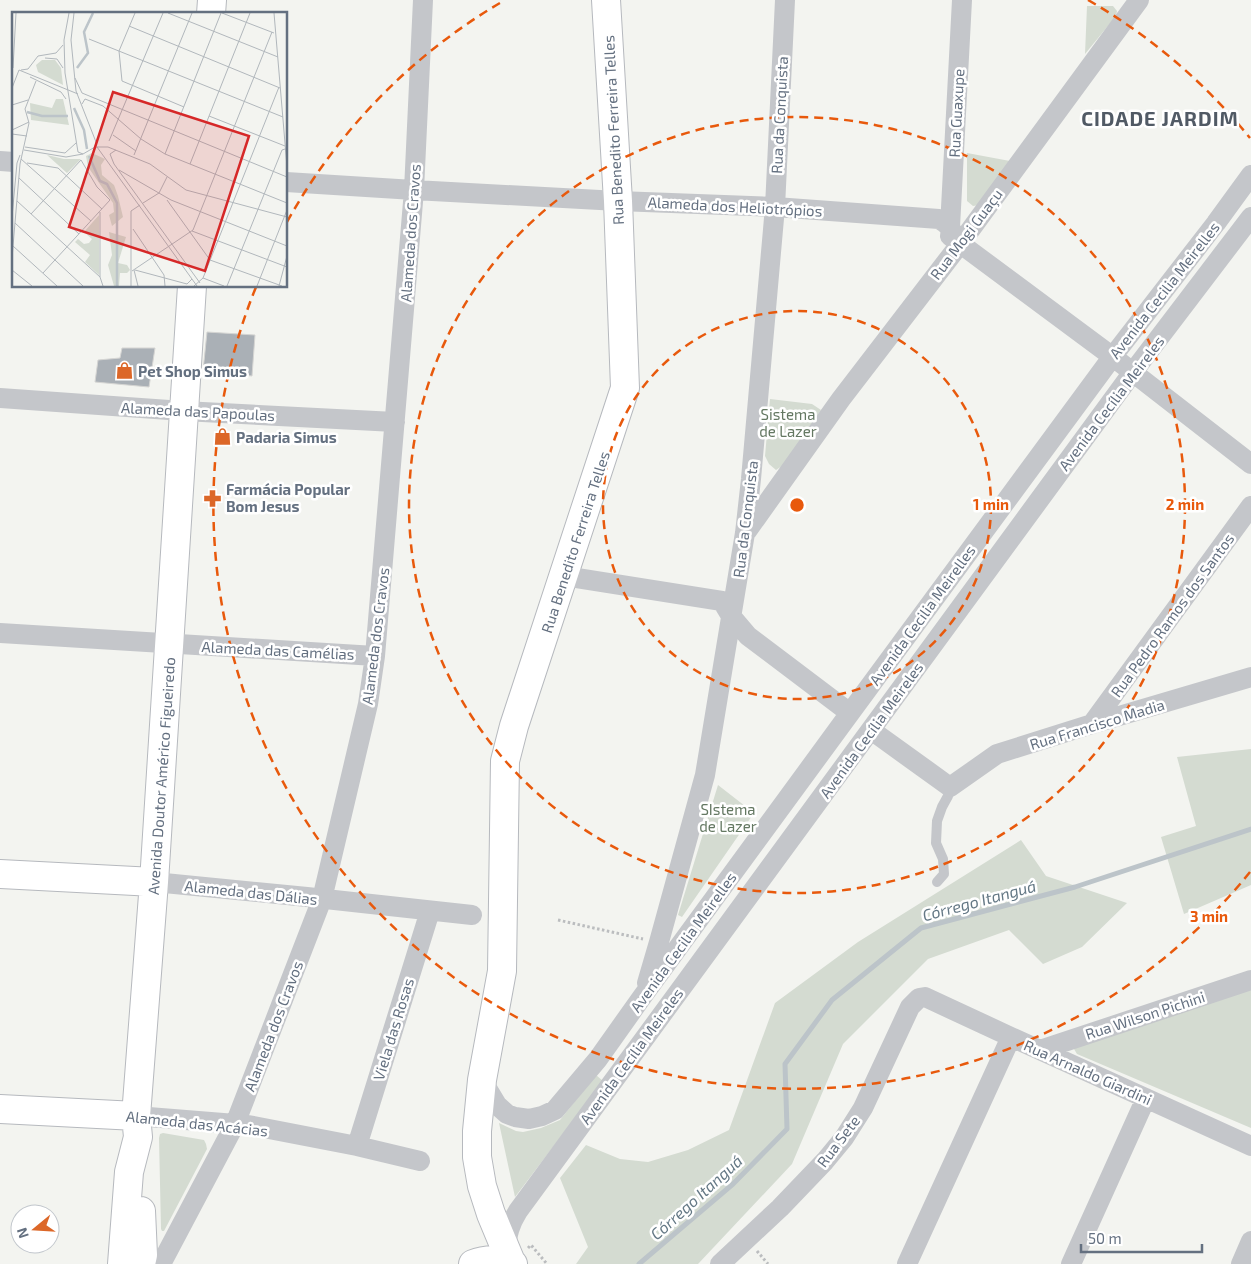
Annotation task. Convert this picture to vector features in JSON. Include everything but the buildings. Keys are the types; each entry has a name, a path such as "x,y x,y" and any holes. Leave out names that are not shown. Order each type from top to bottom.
{"main road":[{"name":"Rua Benedito Ferreira Telles","path":"510,1259 491,1214 482,1186 477,1157 477,1131 482,1080 502,971 505,761 514,726 625,388 618,201 606,0"},
{"name":"Avenida Doutor Américo Figueiredo","path":"122,1264 129,1172 137,1126 192,288"},
{"name":"Alameda das Dálias","path":"0,874 154,882"},
{"name":"Alameda das Acácias","path":"0,1109 137,1126"},
{"path":"137,1126 143,1255 141,1264"},
{"path":"473,1264 486,1260 510,1259"}],"street":[{"name":"Alameda dos Cravos","path":"161,1264 234,1124 322,899 368,704 376,656 414,190 423,0"},
{"name":"Rua da Conquista","path":"642,997 705,775 745,533 775,207 785,0"},
{"name":"Rua Guaxupe","path":"950,227 962,0"},
{"name":"Rua Mogi Guaçu","path":"745,533 847,392 960,244 1139,0"},
{"name":"Avenida Cecilia Meirelles","path":"482,1080 497,1105 515,1117 529,1119 555,1110 598,1059 1112,356 1251,175"},
{"name":"Alameda dos Heliotrópios","path":"288,182 618,201 775,207 939,219 950,227 960,244"},
{"name":"Alameda dos Heliotrópios","path":"914,217 939,227 1112,356 1251,464"},
{"name":"Avenida Cecília Meireles","path":"510,1259 507,1236 509,1227 518,1211 1133,372 1251,217"},
{"name":"Alameda das Papoulas","path":"0,398 184,412 395,422"},
{"name":"Rua Mogi Guaçu","path":"751,479 771,479 780,476 792,467"},
{"name":"Rua Pedro Ramos dos Santos","path":"1092,724 1251,506"},
{"path":"564,576 722,601 731,616 748,636 850,713"},
{"name":"Alameda das Camélias","path":"0,634 376,656"},
{"name":"Rua Francisco Madia","path":"950,787 997,754 1092,724 1251,678"},
{"path":"871,730 950,787"},
{"name":"Alameda das Dálias","path":"154,882 472,916"},
{"name":"Viela das Rosas","path":"357,1146 430,911"},
{"name":"Rua Wilson Pichini","path":"1040,1050 1251,980"},
{"name":"Rua Arnaldo Giardini","path":"925,996 1251,1146"},
{"name":"Rua Sete","path":"720,1264 780,1208 844,1138 863,1108 910,1007 919,998 925,996"},
{"path":"907,1264 1011,1037"},
{"path":"598,1059 618,1075"},
{"path":"1072,1264 1146,1098"},
{"name":"Alameda das Acácias","path":"137,1126 248,1125 357,1146 420,1161"},
{"path":"1241,1264 1251,1241"}],"lane":[{"path":"938,882 944,874 943,859 936,843 937,821 950,787"}],"path":[{"path":"558,920 659,942"}],"green space":[{"path":"1087,6 1113,6 1117,11 1116,16 1085,54"},
{"path":"967,153 1010,161 980,205 973,206 967,201"},
{"name":"Sistema de Lazer","path":"770,399 812,404 821,410 785,464 776,470 769,464 765,456"},
{"path":"1251,749 1251,885 1184,914 1161,837 1196,826 1177,757"},
{"name":"SIstema de Lazer","path":"718,785 754,813 682,917 678,915"},
{"path":"1021,840 1046,876 1127,903 1082,947 1043,964 1009,930 928,959 843,1044 792,1164 698,1264 576,1264 588,1247 560,1178 586,1145 620,1159 648,1162 688,1150 729,1130 775,1003 858,942"},
{"path":"1251,989 1251,1128 1077,1054 1074,1049 1074,1045"},
{"path":"596,1075 603,1081 515,1197 499,1123 516,1131 523,1132 541,1128 560,1120"},
{"path":"160,1134 204,1140 207,1149 164,1231 162,1231 159,1138"}],"waterway":[{"name":"Córrego Itanguá","path":"639,1264 733,1184 787,1129 785,1064 832,1000 921,928 1075,887 1251,829"}],"place":[{"name":"Pet Shop Simus","path":"124,371"},
{"name":"Padaria Simus","path":"222,437"},
{"name":"Farmácia Popular Bom Jesus","path":"212,498"}],"district":[{"name":"CIDADE JARDIM","path":"1160,118"}]}
